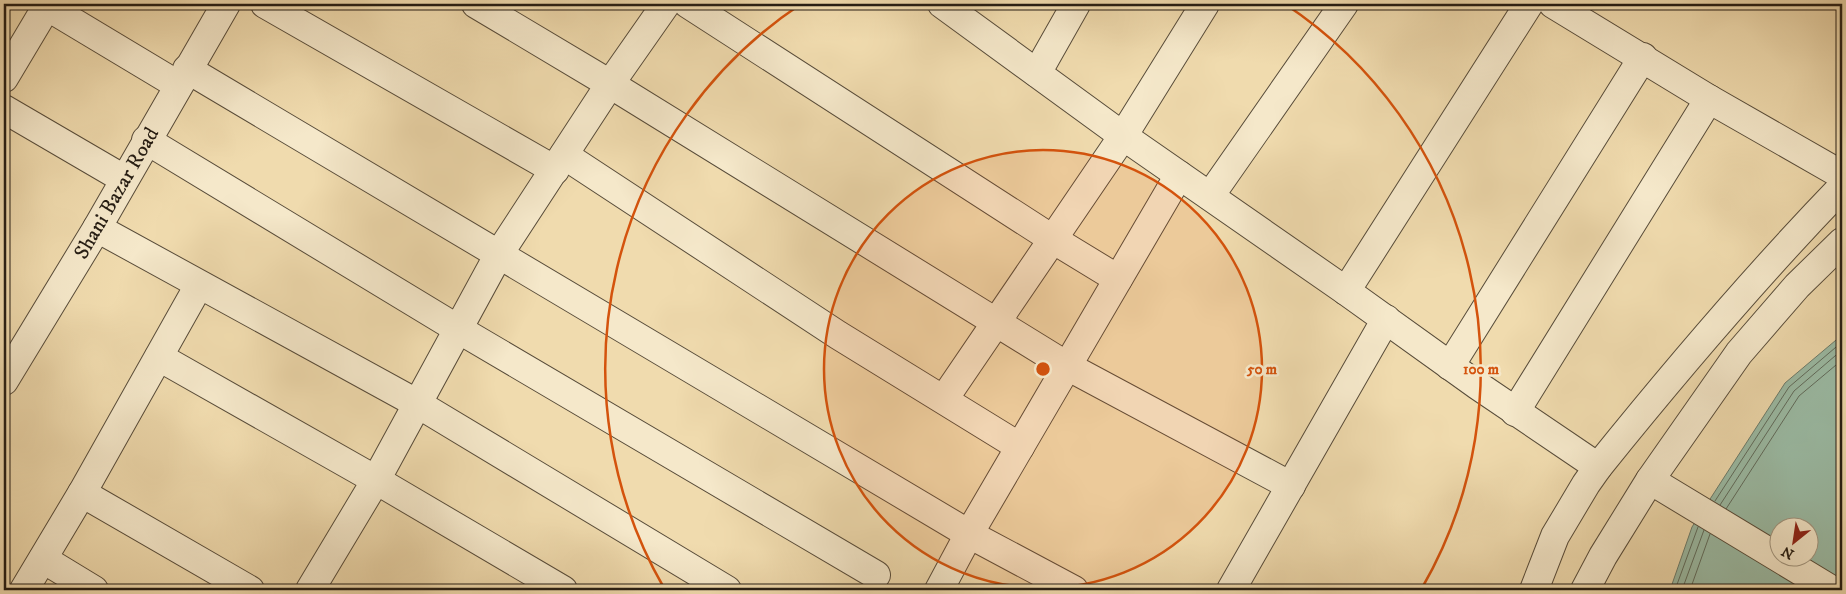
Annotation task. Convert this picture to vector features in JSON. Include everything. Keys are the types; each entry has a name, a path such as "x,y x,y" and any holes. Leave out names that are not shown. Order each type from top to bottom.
{"street":[{"name":"Shani Bazar Road","path":"4,381 97,228 124,178 226,4"},
{"path":"264,4 560,162 1020,447"},
{"path":"476,4 610,84 1067,366 1291,486"},
{"path":"310,590 376,480 499,254 610,84 666,4"},
{"path":"688,4 1054,240 1118,279"},
{"path":"942,4 1123,136 1346,291 1515,412 1598,467"},
{"path":"1037,73 1076,4"},
{"path":"944,399 1123,136 1205,4"},
{"path":"1210,196 1344,4"},
{"path":"1346,291 1529,4"},
{"path":"1553,4 1710,99 1842,175"},
{"path":"4,78 45,5 183,77 499,254 969,534 1074,590"},
{"path":"1450,366 1643,57"},
{"path":"1515,412 1710,99"},
{"path":"4,109 124,178"},
{"path":"146,140 458,330 876,574"},
{"path":"939,590 969,534 1179,175"},
{"path":"1534,590 1555,536 1598,467 1701,342 1771,262 1842,187"},
{"path":"97,228 418,404 727,590"},
{"path":"1585,590 1602,556 1650,480 1739,353 1797,286 1842,242"},
{"path":"24,590 82,493 200,285"},
{"path":"1231,590 1386,320"},
{"path":"159,357 376,480 563,590"},
{"path":"1650,480 1832,590"},
{"path":"82,493 250,590"},
{"path":"43,560 94,590"}],"water":[{"path":"1842,335 1842,590 1670,590 1692,527 1785,383"}]}
